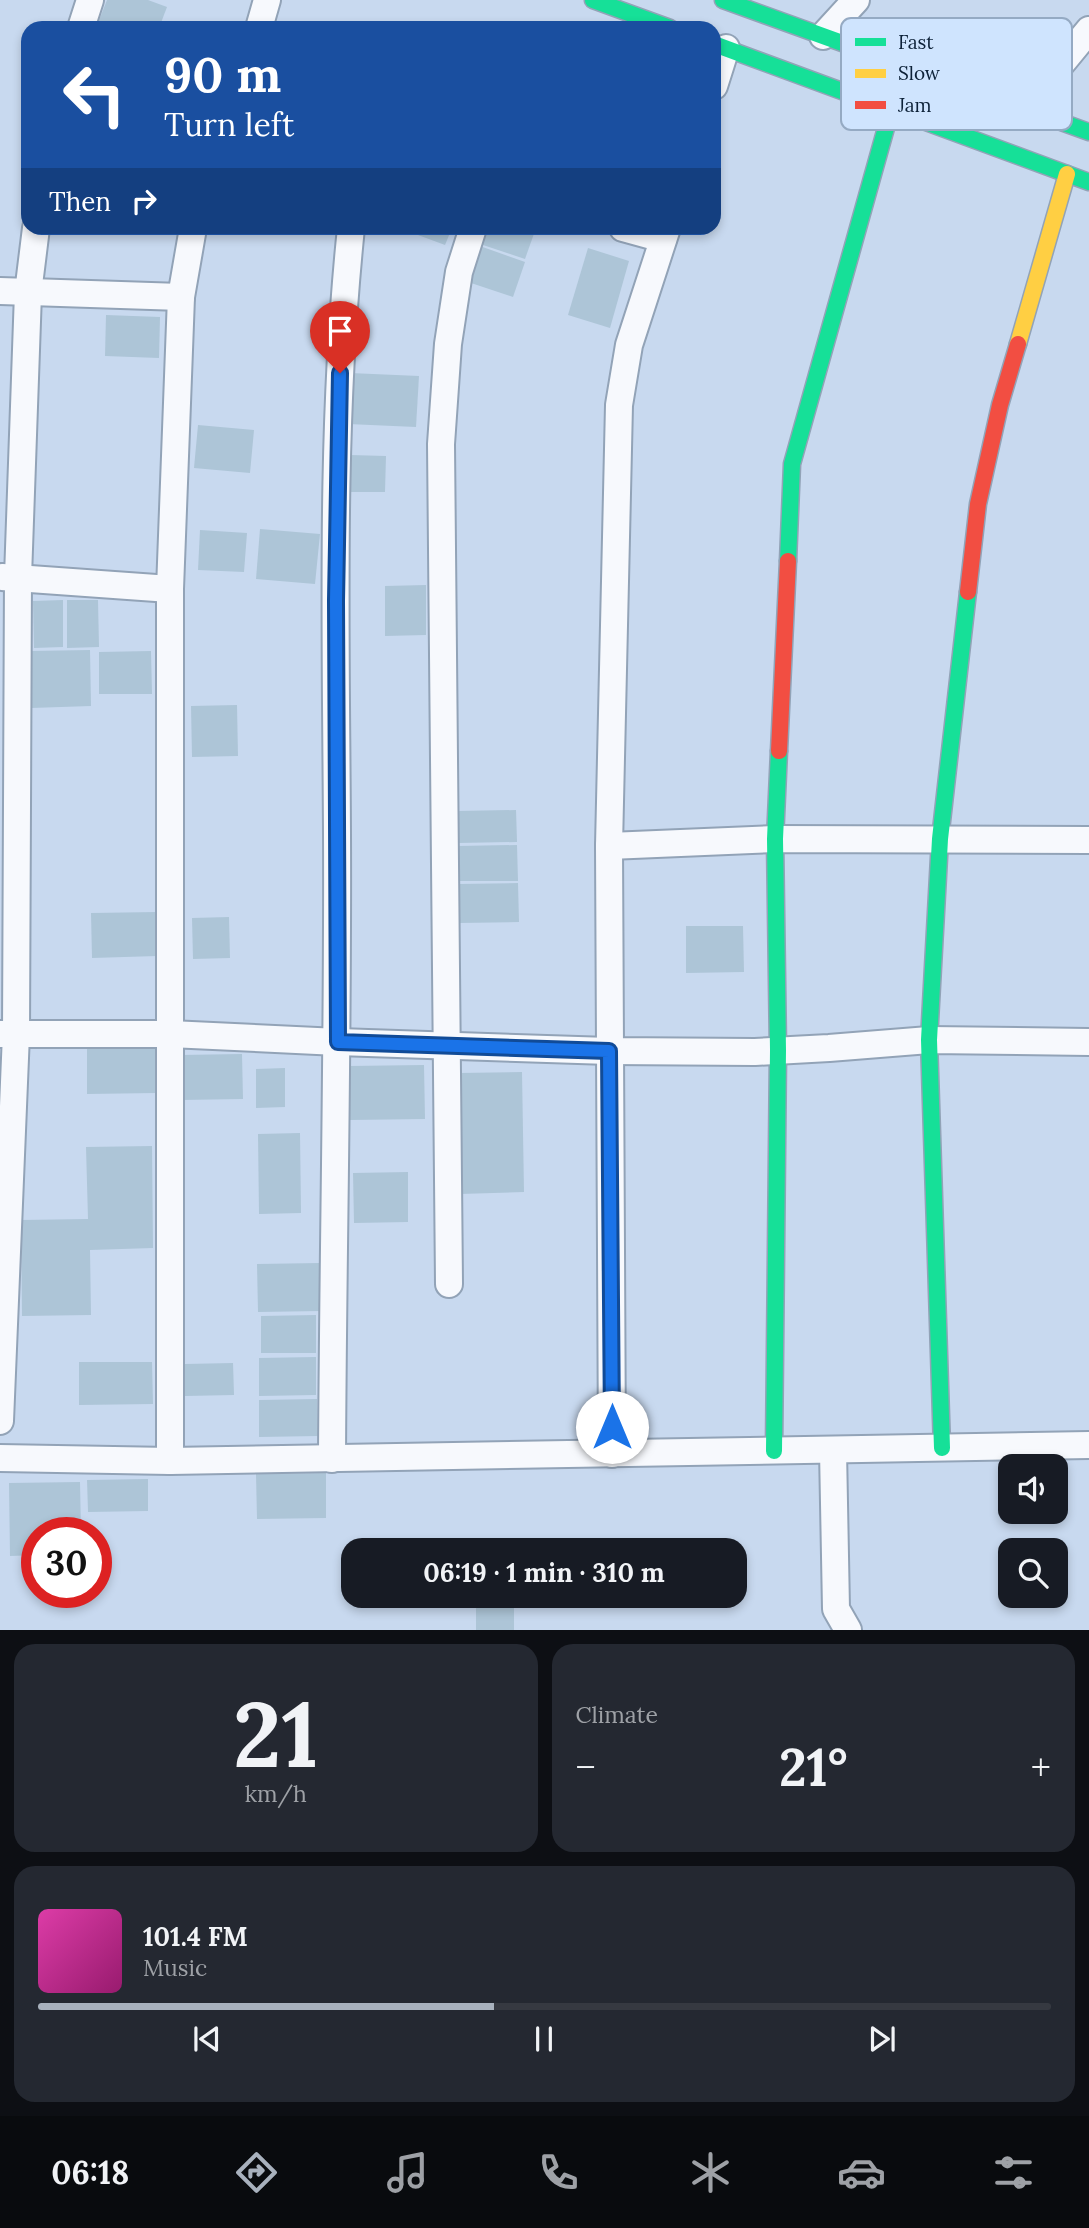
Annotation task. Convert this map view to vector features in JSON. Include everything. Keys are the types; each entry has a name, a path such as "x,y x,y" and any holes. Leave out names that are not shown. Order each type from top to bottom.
{"street":[{"path":"82,21 90,0"},
{"path":"261,21 267,0"},
{"path":"593,0 651,21"},
{"path":"723,0 841,43"},
{"path":"823,36 856,0"},
{"path":"1072,51 1089,30"},
{"path":"721,46 841,91"},
{"path":"1072,126 1089,132"},
{"path":"774,1451 778,1050 775,839 792,464 885,130"},
{"path":"946,130 1089,181"},
{"path":"942,1448 929,1040 940,839 978,504 1000,405 1067,174"},
{"path":"0,1421 8,1034 9,577 28,293 35,235"},
{"path":"170,1461 170,589 181,297 192,235"},
{"path":"332,1459 338,1042 338,451 340,373 350,235"},
{"path":"449,1284 441,444 449,344 459,272 471,235"},
{"path":"612,1454 609,846 619,405 629,345 664,235"},
{"path":"0,291 181,297"},
{"path":"9,577 170,589"},
{"path":"609,846 775,839 1089,840"},
{"path":"8,1034 170,1034 609,1051 755,1052 929,1040 1089,1042"},
{"path":"0,1458 170,1461 1089,1446"},
{"path":"833,1450 836,1609 848,1629"}],"building":[{"path":"107,0 148,0 167,7 162,21 99,21"},
{"path":"418,235 449,235 445,245"},
{"path":"480,235 534,235 525,259 477,243"},
{"path":"477,245 525,262 513,297 465,281"},
{"path":"588,248 629,261 610,328 568,315"},
{"path":"106,315 160,317 159,358 105,356"},
{"path":"350,373 419,376 416,427 348,424"},
{"path":"198,425 254,430 250,473 194,468"},
{"path":"350,455 386,456 385,492 349,492"},
{"path":"260,529 320,534 315,584 256,579"},
{"path":"200,530 247,533 244,572 198,570"},
{"path":"426,585 426,635 385,636 385,586"},
{"path":"63,600 63,647 34,648 33,601"},
{"path":"67,600 98,600 99,647 67,648"},
{"path":"90,650 91,706 31,708 30,651"},
{"path":"151,651 152,694 99,694 99,652"},
{"path":"237,705 238,756 192,757 191,706"},
{"path":"516,810 517,842 458,843 457,811"},
{"path":"517,845 518,881 458,881 458,846"},
{"path":"518,883 519,922 459,923 458,884"},
{"path":"157,912 157,956 92,958 91,913"},
{"path":"229,917 230,958 193,959 192,918"},
{"path":"686,926 743,926 744,972 686,973"},
{"path":"155,1035 156,1093 87,1094 87,1036"},
{"path":"242,1054 243,1099 181,1100 180,1055"},
{"path":"424,1065 425,1119 350,1120 349,1066"},
{"path":"285,1068 285,1107 256,1108 256,1069"},
{"path":"522,1072 524,1192 460,1194 458,1073"},
{"path":"300,1133 301,1213 259,1214 258,1134"},
{"path":"152,1146 153,1248 90,1250 91,1315 22,1316 21,1220 88,1219 86,1147"},
{"path":"408,1172 408,1222 354,1223 353,1173"},
{"path":"320,1263 321,1311 258,1312 257,1264"},
{"path":"316,1315 316,1353 261,1353 261,1316"},
{"path":"316,1357 316,1395 259,1396 259,1358"},
{"path":"79,1362 152,1362 153,1404 79,1405"},
{"path":"233,1363 234,1395 185,1396 185,1364"},
{"path":"317,1399 318,1436 259,1437 259,1400"},
{"path":"326,1473 326,1518 257,1519 256,1474"},
{"path":"148,1479 148,1511 88,1512 87,1480"},
{"path":"80,1482 81,1517 21,1517 21,1556 10,1556 9,1483"},
{"path":"476,1608 514,1608 514,1630 476,1630"}],"traffic: fast":[{"path":"593,0 651,21"},
{"path":"723,0 841,43"},
{"path":"721,47 841,91"},
{"path":"1072,126 1089,132"},
{"path":"788,561 792,464 885,130"},
{"path":"948,130 1089,182"},
{"path":"942,1448 929,1040 940,839 968,592"},
{"path":"774,1451 778,1050 775,839 779,751"}],"traffic: slow":[{"path":"1018,344 1067,174"}],"traffic: jam":[{"path":"968,592 978,504 1000,405 1018,344"},
{"path":"779,751 788,561"}],"route":[{"path":"340,373 336,601 338,1042 609,1051 612,1427"}]}
